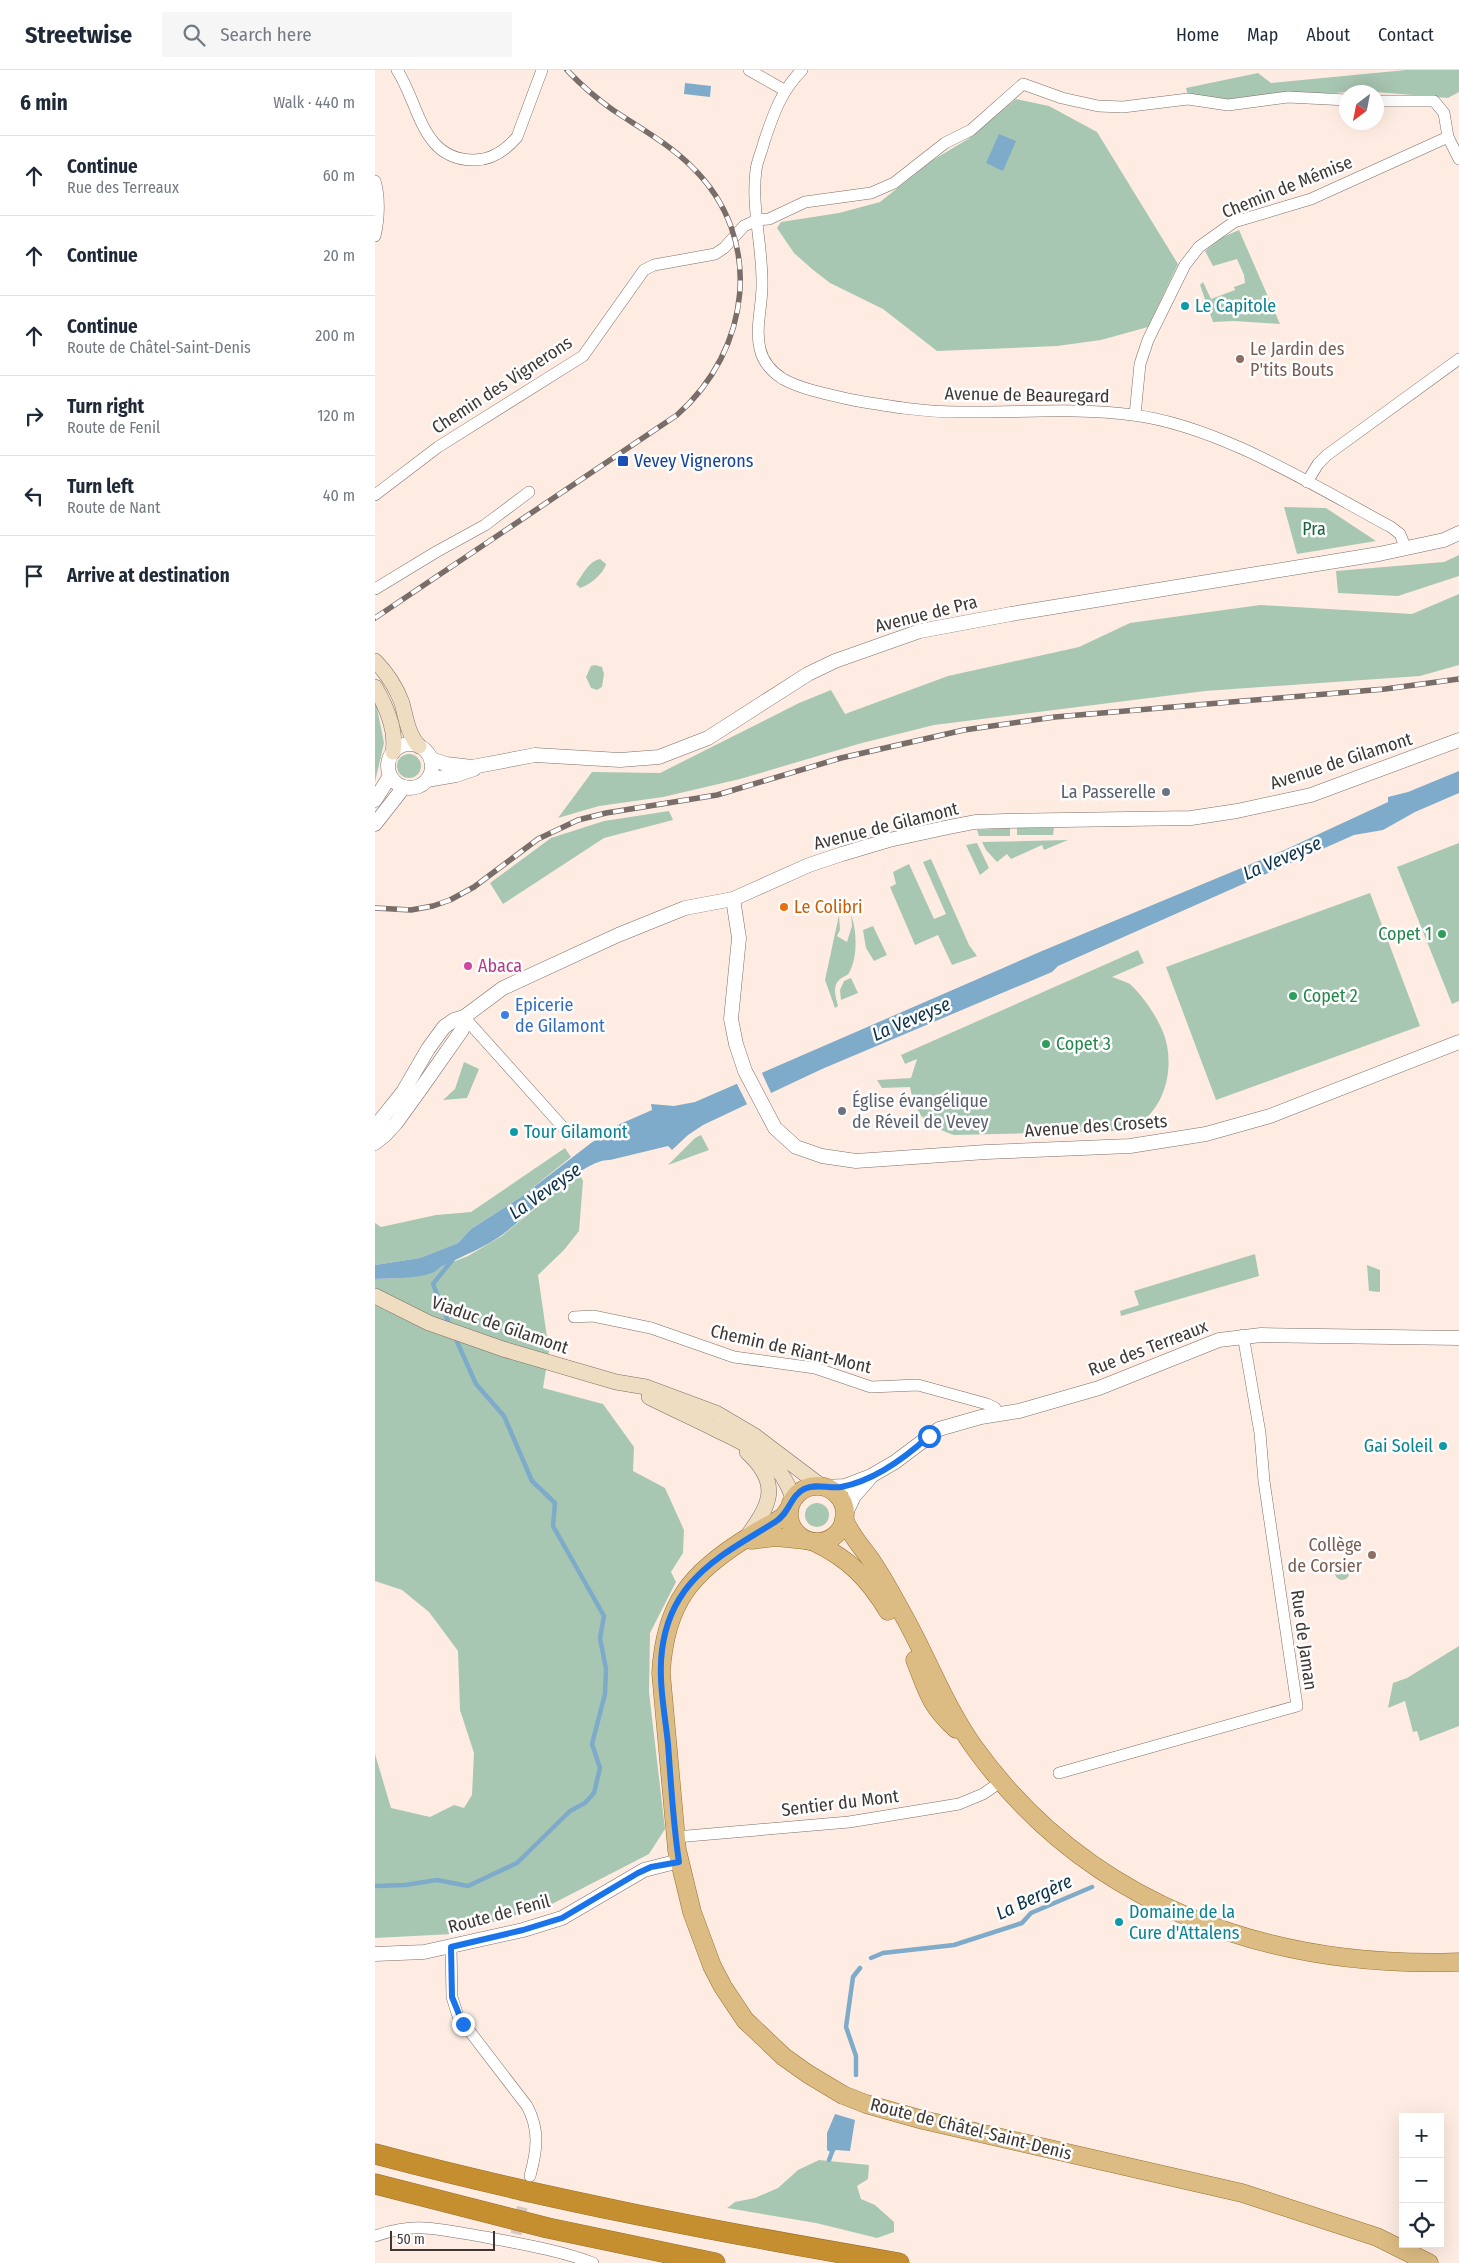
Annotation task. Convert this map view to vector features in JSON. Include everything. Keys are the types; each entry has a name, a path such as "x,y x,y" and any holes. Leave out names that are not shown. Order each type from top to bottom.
{"highway":[{"path":"375,2154 489,2184 614,2211 899,2263"},
{"path":"375,2184 547,2228 715,2263"}],"main road":[{"path":"375,661 384,670 396,689 411,735 419,746"},
{"path":"375,687 383,702 392,728 393,752"},
{"name":"Viaduc de Gilamont","path":"375,1296 429,1322 503,1349 616,1382 646,1388 714,1423 772,1463 786,1481 791,1504"},
{"path":"714,1423 756,1461 762,1469 767,1484 768,1499 766,1509 741,1542"},
{"name":"Viaduc de Gilamont","path":"714,1423 755,1436 823,1487"},
{"path":"823,1487 831,1490 840,1498 844,1517 839,1530 834,1536 826,1540 809,1541 797,1534 792,1527 791,1504 807,1488 823,1487"},
{"name":"Route de Châtel-Saint-Denis","path":"791,1504 783,1517 741,1542 704,1569 689,1585 675,1606 667,1628 661,1673 679,1862 692,1912 705,1949 723,1987 740,2012 763,2039 784,2058 843,2095 866,2104 923,2120 1242,2193 1377,2237 1429,2263"},
{"name":"Route de Châtel-Saint-Denis","path":"844,1517 851,1535 879,1572 911,1629 930,1670 973,1744"},
{"name":"Route de Châtel-Saint-Denis","path":"741,1542 776,1537 809,1541 847,1561 872,1586 911,1652 924,1686 936,1708 973,1744 1002,1781 1038,1819 1123,1884 1187,1918 1252,1940 1318,1954 1417,1963 1459,1962"}],"street":[{"path":"397,70 430,139 448,154 474,160 482,160 498,154 517,137 542,70"},
{"path":"749,70 784,90"},
{"name":"Avenue de Beauregard","path":"800,71 784,90 776,108 756,169 757,220 762,284 758,332 760,351 772,370 789,382 837,397 906,410 1109,412 1135,415 1165,422 1225,442 1307,482 1391,527 1400,534 1406,549"},
{"name":"Chemin des Vignerons","path":"375,495 438,447 583,356 644,270 655,265 715,254 724,248 743,226 757,220 769,219 805,202 871,193 894,183 945,143 971,130 1023,84 1061,98 1098,106 1123,107 1188,99 1228,105 1288,98 1339,100"},
{"path":"1384,100 1434,102 1444,113 1448,138 1459,159"},
{"name":"Chemin de Mémise","path":"1135,415 1140,364 1148,340 1185,265 1199,247 1234,222 1311,199 1448,138"},
{"path":"375,182 377,188 378,226 375,236"},
{"path":"1307,482 1318,464 1327,455 1459,359"},
{"path":"375,589 485,525 529,492"},
{"name":"Avenue de Pra","path":"427,780 464,774 479,767 535,755 620,760 659,757 709,738 808,674 835,660 920,631 1011,614 1406,549 1444,540 1459,533"},
{"name":"Avenue de Gilamont","path":"375,1127 403,1092 428,1049 444,1027 454,1020 464,1017 503,988 618,935 685,908 733,899 809,865 889,840 975,822 1191,818 1237,811 1319,793 1459,740"},
{"path":"403,746 419,746 425,750 431,759 432,768 427,780 417,787 404,787 395,782 390,776 388,764 393,752 403,746"},
{"name":"Avenue de Pra","path":"431,759 454,766 479,767"},
{"path":"375,800 390,776"},
{"path":"375,824 404,787"},
{"name":"Avenue des Crosets","path":"733,899 739,938 731,1019 741,1060 749,1082 775,1128 796,1147 822,1156 856,1161 986,1152 1130,1146 1199,1136 1239,1126 1459,1042"},
{"path":"464,1017 569,1134"},
{"path":"375,1143 385,1136 396,1123 422,1087 462,1030 464,1017"},
{"name":"Chemin de Riant-Mont","path":"573,1317 593,1316 651,1328 734,1357 815,1368 871,1387 918,1385 991,1406 998,1414"},
{"name":"Rue des Terreaux","path":"823,1487 845,1486 871,1476 914,1449 937,1430 981,1416 1019,1411 1099,1388 1213,1342 1243,1335 1459,1338"},
{"name":"Rue de Jaman","path":"1059,1773 1297,1706 1264,1481 1260,1433 1243,1335"},
{"name":"Rue des Terreaux","path":"844,1517 854,1496 871,1476"},
{"name":"Sentier du Mont","path":"676,1837 849,1822 959,1804 983,1794 1002,1781"},
{"name":"Route de Fenil","path":"375,1954 424,1952 523,1930 562,1918 651,1867 679,1862"},
{"path":"451,1947 452,1997 458,2016 527,2106 535,2123 537,2144 530,2176"},
{"path":"375,2236 423,2228 515,2238 593,2263"}],"green space":[{"path":"1406,70 1459,70 1459,92 1448,98 1384,93 1384,85 1339,85 1339,93 1230,101 1188,96 1186,88 1258,73 1271,83"},
{"path":"1016,99 1049,106 1097,132 1178,264 1148,327 1101,340 1057,346 937,351 883,309 830,283 794,253 777,228 781,222 839,213 880,202 933,160 968,139"},
{"path":"1239,230 1280,324 1234,321 1213,322 1200,285 1203,282 1211,299 1235,290 1234,287 1245,283 1244,275 1237,259 1213,266 1205,251 1223,237"},
{"name":"Pra","path":"1284,507 1326,508 1376,541 1297,554"},
{"name":"Pra","path":"1459,555 1459,576 1398,596 1338,593 1336,571 1444,562"},
{"path":"600,559 606,564 603,571 592,581 580,588 576,584 584,572 589,565"},
{"path":"1459,594 1459,665 1420,676 1205,691 934,725 862,743 740,779 663,797 599,806 558,818 592,772 660,773 799,703 831,690 845,714 948,676 1079,647 1130,623 1260,605 1412,614"},
{"path":"591,666 602,667 604,674 602,687 597,690 591,688 586,677"},
{"path":"375,698 384,743 375,782"},
{"path":"409,754 414,755 420,761 420,771 414,777 409,778 404,777 398,771 397,766 398,761 404,755"},
{"path":"669,811 673,820 604,838 503,904 490,883 551,838 604,821"},
{"path":"1010,828 1010,836 979,836 977,830"},
{"path":"1017,828 1054,828 1053,835 1017,835"},
{"path":"1068,840 1044,850 1042,845 1011,859 1007,854 997,862 986,850 982,842"},
{"path":"977,843 989,868 980,875 966,845"},
{"name":"Copet 1","path":"1459,843 1459,1001 1452,1004 1397,867"},
{"path":"931,859 969,945 977,956 952,965 938,935 915,945 890,887 896,884 893,872 909,864 934,919 946,914 923,862"},
{"name":"Copet 2","path":"1370,893 1420,1026 1216,1100 1166,967"},
{"path":"839,915 840,930 837,936 847,942 852,926 851,915 856,944 852,967 847,975 839,980 836,986 835,992 838,1006 835,1008 825,980"},
{"path":"873,926 887,955 874,961 866,948 863,930"},
{"name":"Copet 3","path":"1138,950 1144,963 1112,977 1130,984 1140,994 1153,1013 1167,1043 1168,1069 1163,1094 1157,1105 1149,1115 1137,1124 1117,1131 954,1135 936,1128 919,1113 910,1087 882,1088 877,1080 911,1078 917,1059 905,1064 901,1055"},
{"path":"851,978 858,993 841,1000 840,990 844,981"},
{"path":"464,1062 479,1069 467,1098 443,1100 455,1089"},
{"path":"701,1135 709,1150 668,1165 695,1138"},
{"path":"565,1148 571,1157 521,1197 471,1229 458,1243 420,1258 375,1265 375,1223 381,1227 436,1215 471,1212"},
{"path":"579,1172 583,1181 579,1231 564,1250 538,1275 549,1351 543,1388 603,1404 634,1447 633,1471 665,1488 684,1530 683,1553 671,1572 676,1582 650,1633 649,1692 665,1829 649,1854 552,1904 453,1934 375,1938 375,1754 391,1808 430,1817 454,1805 464,1808 472,1795 474,1753 460,1710 458,1651 429,1612 402,1590 375,1581 375,1279 403,1278 431,1273 468,1256 502,1236"},
{"path":"1255,1254 1259,1276 1121,1316 1120,1311 1139,1305 1134,1291"},
{"path":"1367,1265 1380,1270 1380,1292 1369,1291"},
{"path":"817,1503 825,1507 829,1515 825,1523 817,1527 809,1523 805,1515 809,1507"},
{"path":"1339,1566 1345,1566 1349,1573 1345,1580 1339,1580 1335,1576 1335,1570"},
{"path":"1459,1646 1459,1726 1420,1741 1417,1731 1413,1732 1405,1701 1388,1708 1393,1683 1407,1678"},
{"path":"819,2160 869,2165 868,2179 857,2186 861,2199 875,2205 894,2222 894,2232 877,2238 816,2223 727,2208 735,2202 755,2198 778,2188 798,2170"}],"water":[{"path":"685,83 711,86 710,97 684,94"},
{"path":"999,134 1016,141 1003,171 986,163"},
{"name":"La Veveyse","path":"1459,771 1459,793 1415,812 1383,830 1354,835 1058,966 1052,972 822,1069 703,1125 688,1135 672,1150 668,1146 599,1162 585,1168 555,1190 513,1227 495,1240 432,1273 411,1277 375,1279 375,1265 420,1258 458,1243 471,1229 521,1197 591,1143 620,1124 652,1110 651,1104 674,1106 695,1102 1042,951 1280,852 1388,802 1388,797 1408,792"},
{"path":"835,2114 855,2120 850,2151 836,2150 832,2153 827,2150 827,2133"}],"pier":[{"path":"761,1071 772,1095 748,1106 736,1082"}],"waterway":[{"path":"450,1326 433,1284 453,1259"},
{"path":"375,1886 405,1885 437,1880 468,1886 517,1863 570,1811 585,1803 594,1793 600,1768 592,1744 605,1694 606,1669 600,1638 604,1616 553,1526 555,1503 532,1481 504,1416 476,1384 454,1335"},
{"name":"La Bergère","path":"871,1958 883,1953 954,1945 1022,1923 1031,1913 1092,1887"},
{"name":"La Bergère","path":"856,2075 856,2056 846,2027 853,1977 860,1968"},
{"name":"La Bergère","path":"829,2160 834,2147"}],"tunnel":[{"path":"516,2234 527,2187"}],"railway":[{"path":"375,618 677,415 702,389 721,359 733,327 740,294 739,260 731,227 716,196 683,159 601,101 567,70"},
{"path":"375,908 411,910 433,906 450,900 474,887 538,839 578,820 606,813 717,795 841,758 964,730 1055,717 1385,689 1459,679"}],"place":[{"name":"Le Capitole","path":"1185,306"},
{"name":"Le Jardin des P'tits Bouts","path":"1240,359"},
{"name":"Vevey Vignerons","path":"623,461"},
{"name":"La Passerelle","path":"1166,792"},
{"name":"Le Colibri","path":"784,907"},
{"name":"Copet 1","path":"1442,934"},
{"name":"Abaca","path":"468,966"},
{"name":"Copet 2","path":"1293,996"},
{"name":"Epicerie de Gilamont","path":"505,1015"},
{"name":"Copet 3","path":"1046,1044"},
{"name":"Église évangélique de Réveil de Vevey","path":"842,1111"},
{"name":"Tour Gilamont","path":"514,1132"},
{"name":"Gai Soleil","path":"1443,1446"},
{"name":"Collège de Corsier","path":"1372,1555"},
{"name":"Domaine de la Cure d'Attalens","path":"1119,1922"}],"route":[{"path":"463,2024 458,2016 452,1997 451,1947 523,1930 562,1918 638,1873 651,1867 679,1862 661,1673 662,1650 667,1628 675,1606 689,1585 704,1569 723,1554 783,1517 789,1509 793,1498 803,1490 815,1486 838,1488 871,1476 914,1449 929,1436"}]}
